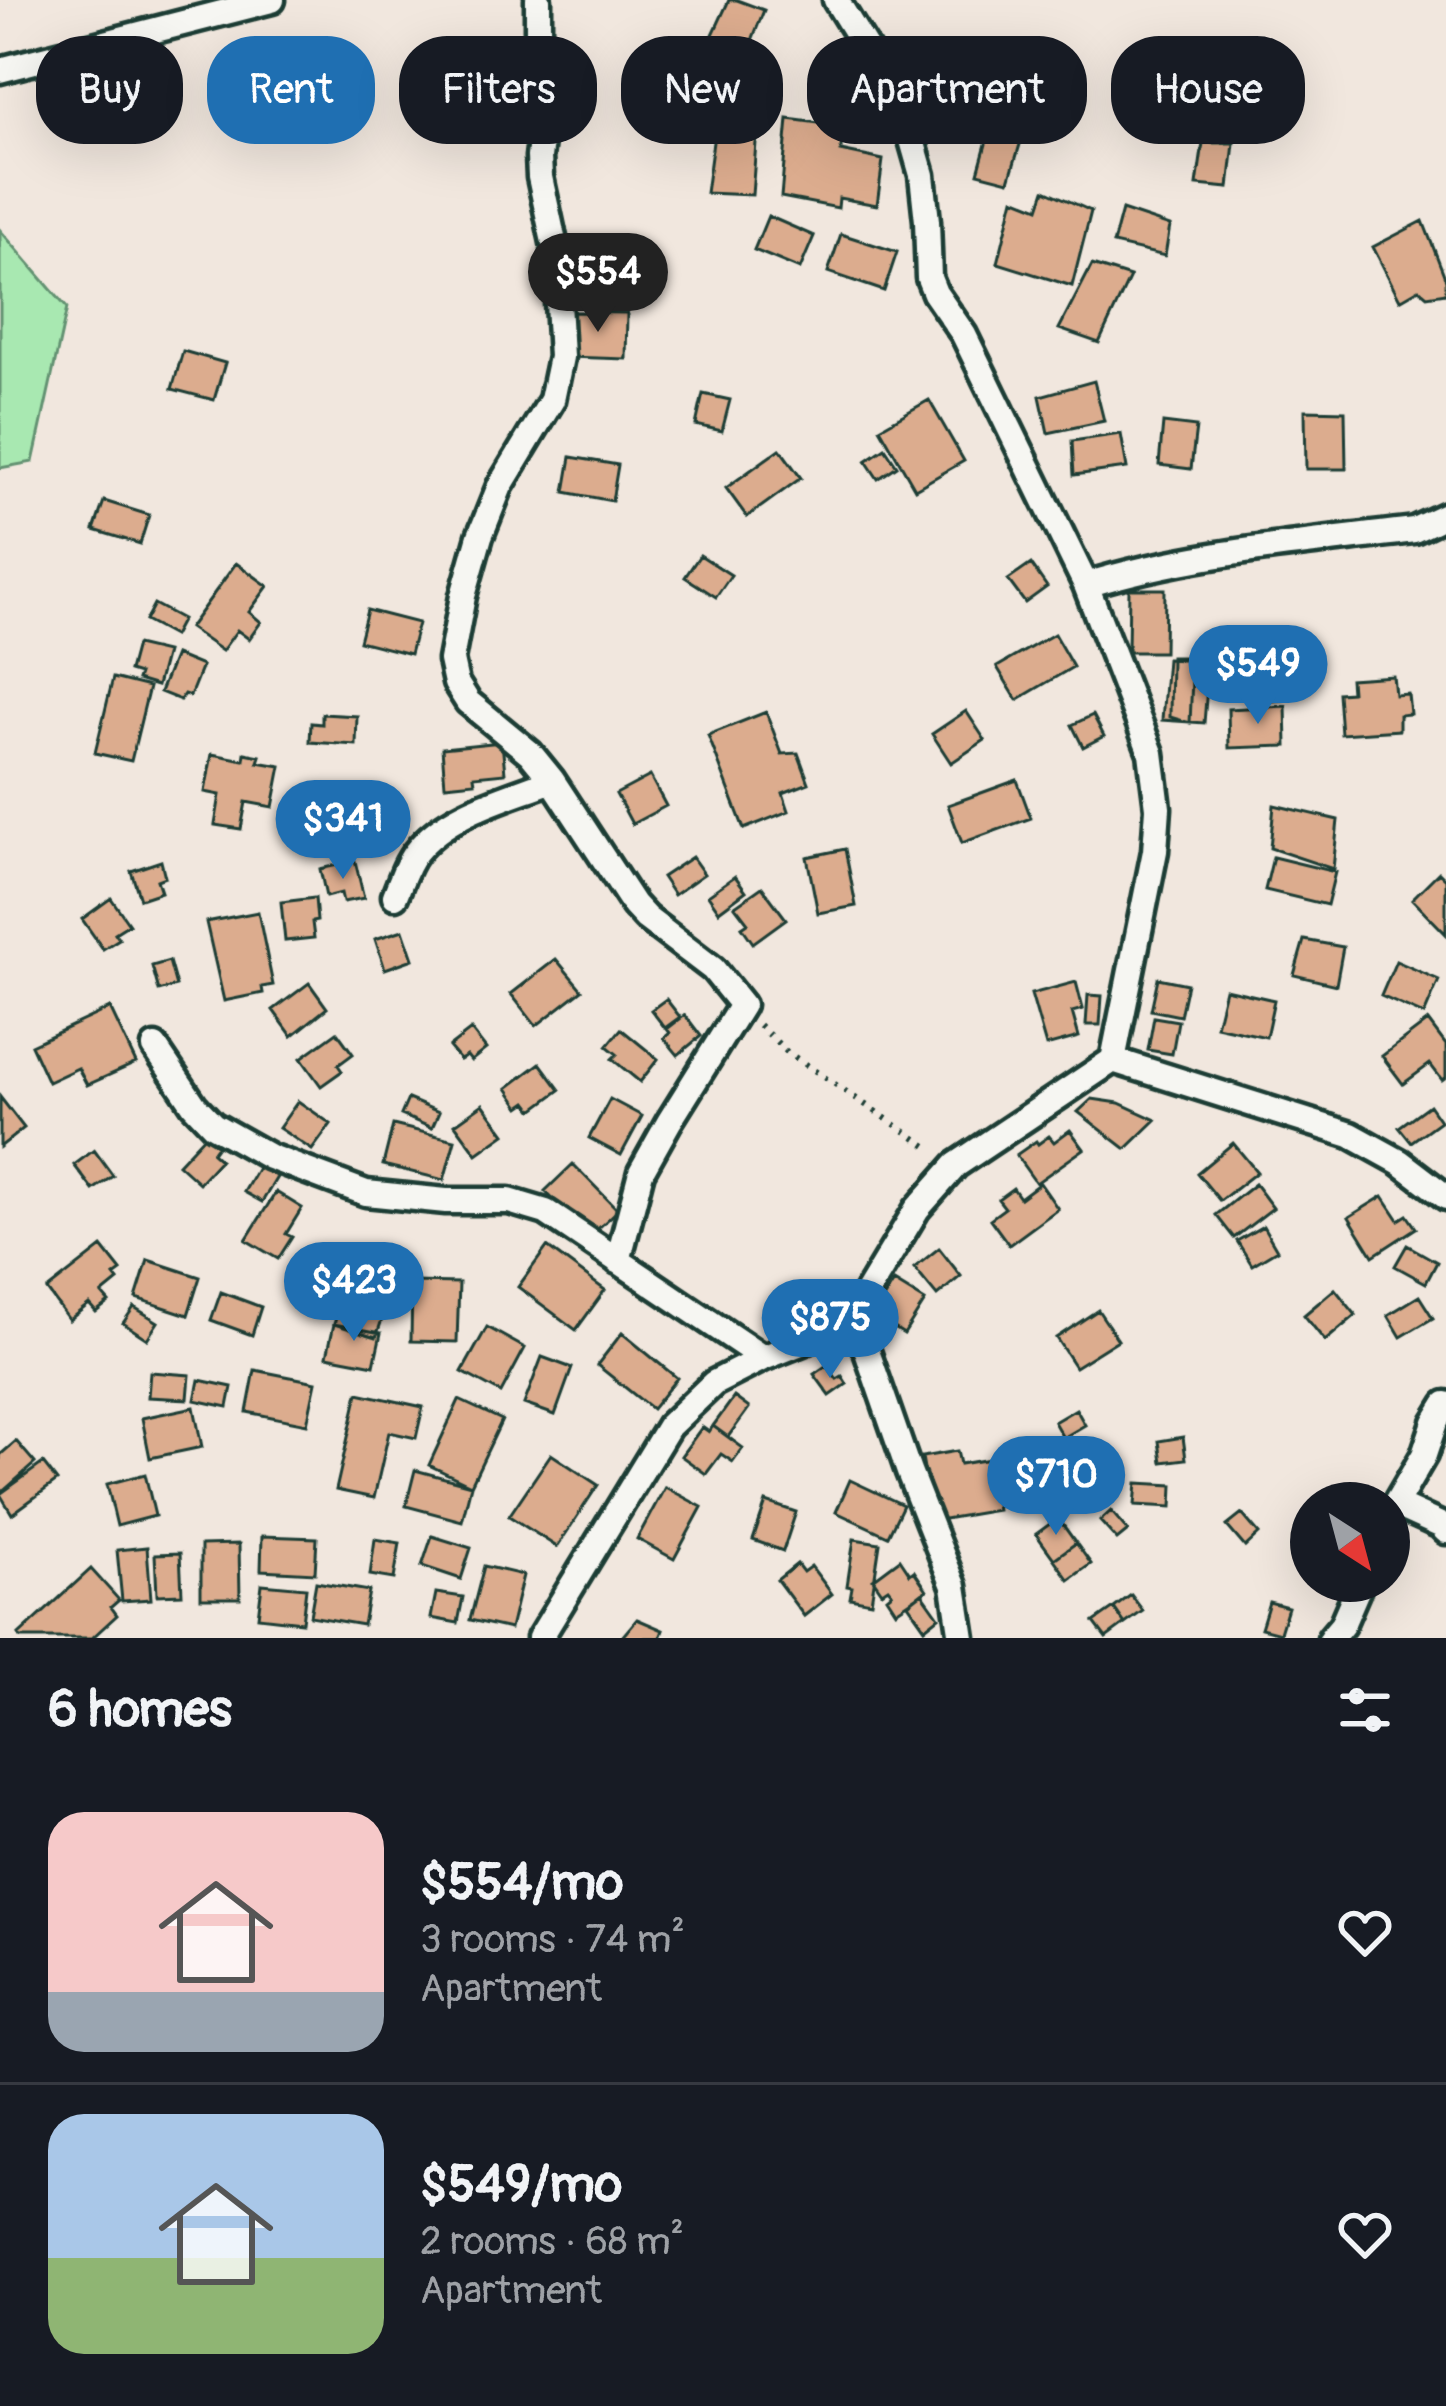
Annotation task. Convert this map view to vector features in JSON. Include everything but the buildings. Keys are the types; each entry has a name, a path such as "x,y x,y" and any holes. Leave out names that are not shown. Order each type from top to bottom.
{"street":[{"path":"0,70 272,0"},
{"path":"538,0 538,31 549,76 540,177 555,247 561,358 552,400 500,486 479,536 452,660 456,683 468,701 530,753 552,780 634,905 712,969 742,1004 641,1172 618,1261"},
{"path":"540,1638 669,1426 714,1382 833,1330 854,1314 917,1209 956,1165 1113,1060 1155,850 1158,808 1151,753 1086,585 964,335 935,293 929,278 922,175 908,126 836,0"},
{"path":"1086,585 1177,561 1414,530 1446,515"},
{"path":"395,896 416,851 443,828 552,780"},
{"path":"155,1048 213,1125 270,1157 366,1193 404,1199 509,1201 546,1212 763,1358"},
{"path":"1113,1060 1351,1135 1400,1162 1446,1197"},
{"path":"854,1314 953,1586 962,1638"},
{"path":"1408,1482 1446,1404"},
{"path":"1410,1516 1446,1531"},
{"path":"1331,1638 1352,1602"}],"path":[{"path":"742,1004 787,1052 956,1165"}],"green space":[{"path":"0,230 67,308 33,462 0,468"}]}
